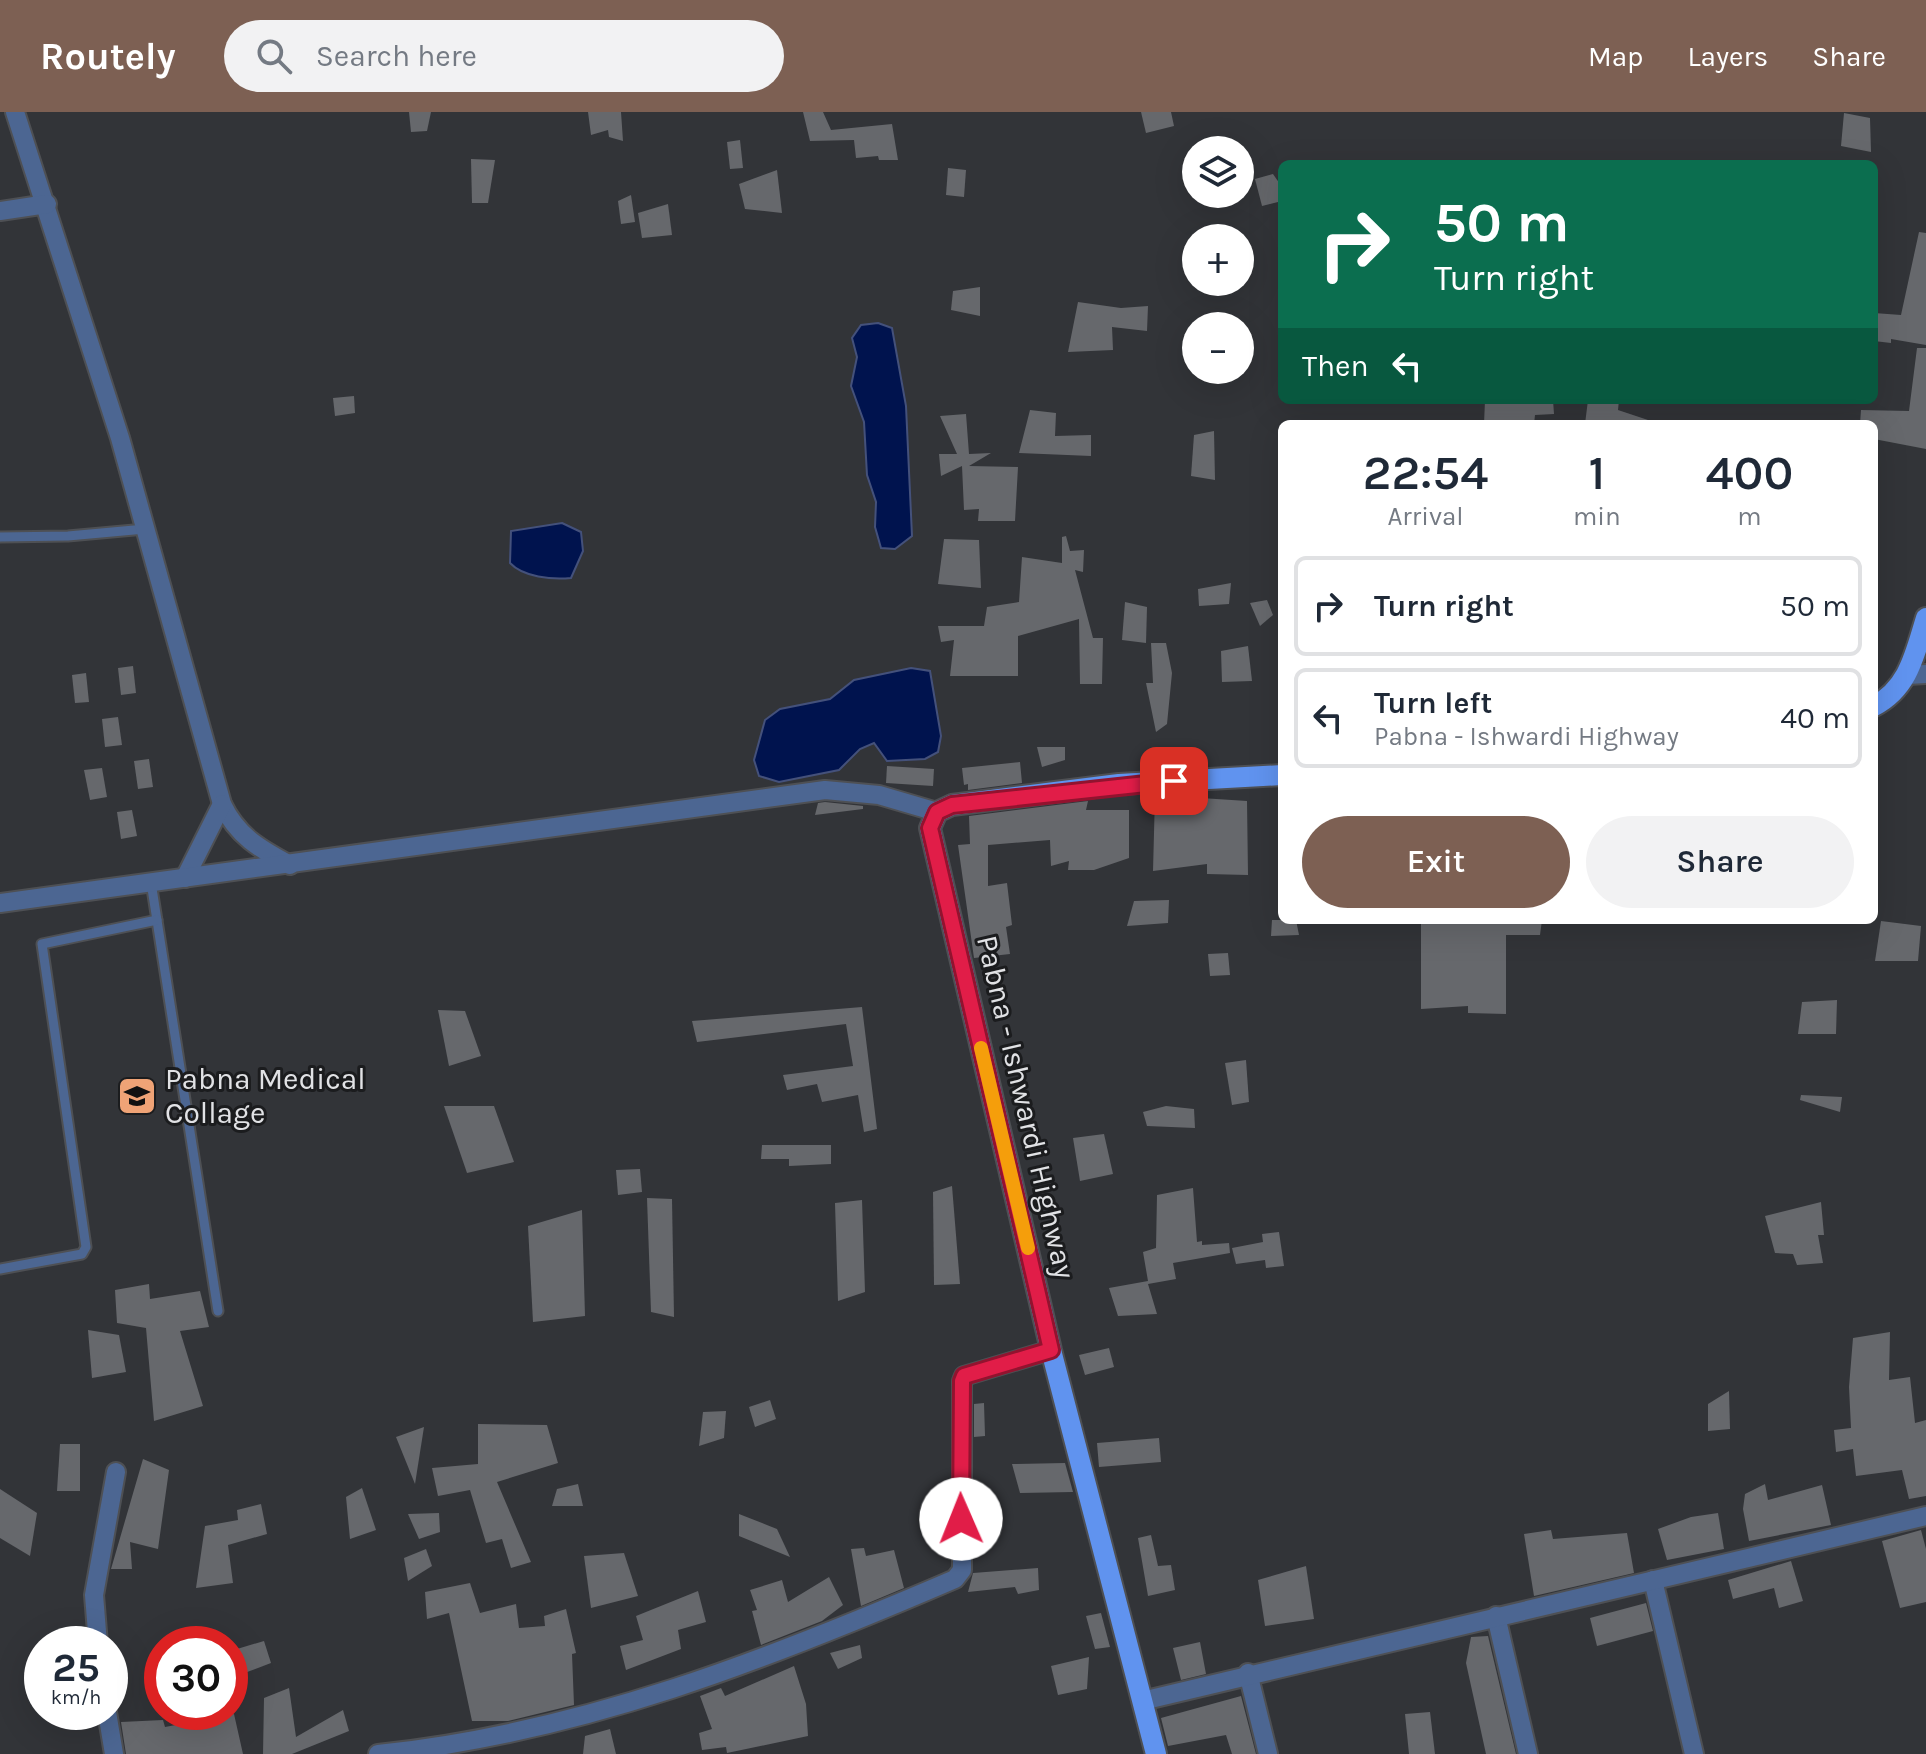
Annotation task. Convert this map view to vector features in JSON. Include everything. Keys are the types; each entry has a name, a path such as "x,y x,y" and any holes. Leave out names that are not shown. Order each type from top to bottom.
{"main road":[{"path":"1878,703 1917,674 1926,618"},
{"path":"937,812 952,805 1119,784 1278,775"},
{"name":"Pabna - Ishwardi Highway","path":"937,812 930,828 1051,1350 1156,1754"}],"street":[{"path":"15,112 47,204 145,529 222,804 232,825 254,846 290,865"},
{"path":"0,211 47,204"},
{"path":"0,903 825,790 879,795 937,812"},
{"path":"185,878 222,804"},
{"path":"378,1754 506,1736 601,1713 818,1638 955,1579 962,1570 964,1376 1051,1350"},
{"path":"97,1626 94,1595 116,1472"},
{"path":"1142,1701 1248,1673 1926,1516"},
{"path":"1653,1580 1694,1754"},
{"path":"1496,1616 1528,1754"},
{"path":"1248,1673 1268,1754"},
{"path":"110,1730 114,1754"}],"lane":[{"path":"0,537 68,536 145,529"},
{"path":"151,882 218,1311"},
{"path":"0,1269 82,1254 86,1247 42,944 157,920"}],"shaded area":[{"path":"878,323 892,328 906,406 912,536 895,549 881,548 875,527 876,502 867,475 864,422 851,386 857,357 852,338 861,325"},
{"path":"562,523 581,532 583,551 571,578 538,576 522,572 510,563 511,531"},
{"path":"911,668 930,671 941,736 938,752 925,759 887,761 874,743 860,749 839,770 779,782 759,776 754,760 765,720 780,709 830,699 854,680"}],"building":[{"path":"409,112 431,112 427,131 411,132"},
{"path":"588,112 621,112 623,141 609,137 608,130 591,135"},
{"path":"803,112 823,112 831,130 892,124 898,160 879,160 878,156 856,158 854,140 810,141"},
{"path":"1141,112 1171,112 1174,126 1146,133"},
{"path":"1844,113 1870,118 1871,152 1841,146"},
{"path":"740,140 743,168 730,169 727,142"},
{"path":"471,159 495,160 488,203 472,203"},
{"path":"948,168 966,170 964,197 946,195"},
{"path":"777,170 782,213 745,209 739,184"},
{"path":"1273,174 1278,181 1278,202 1262,206 1255,179"},
{"path":"631,195 635,222 621,224 618,201"},
{"path":"668,204 672,235 642,238 638,213"},
{"path":"1919,232 1926,233 1926,345 1891,339 1891,343 1878,341 1878,313 1901,315"},
{"path":"980,287 980,316 951,310 953,291"},
{"path":"1078,302 1121,308 1148,306 1147,331 1112,327 1113,350 1068,352"},
{"path":"1917,348 1926,348 1926,449 1878,440 1878,420 1860,420 1861,410 1909,411"},
{"path":"354,396 355,413 335,416 333,398"},
{"path":"1485,404 1553,404 1554,414 1535,415 1534,420 1484,420"},
{"path":"1588,404 1619,404 1618,410 1648,420 1586,420"},
{"path":"1030,410 1056,413 1055,436 1091,435 1091,456 1019,453"},
{"path":"966,414 969,454 991,453 969,466 1018,467 1015,521 978,521 979,509 964,510 962,466 941,476 939,454 957,454 940,416"},
{"path":"1214,431 1215,480 1191,476 1194,435"},
{"path":"1066,536 1070,551 1084,550 1083,572 1075,570 1093,638 1103,638 1102,684 1080,684 1079,619 1018,636 1018,676 950,676 954,640 941,642 938,626 984,626 987,607 1019,602 1022,557 1062,563 1062,537"},
{"path":"944,539 979,540 981,588 938,584"},
{"path":"1231,583 1229,604 1199,606 1198,589"},
{"path":"1267,600 1273,615 1260,626 1250,603"},
{"path":"1125,602 1147,607 1146,643 1122,640"},
{"path":"1151,643 1166,643 1172,673 1167,724 1156,732 1146,683 1153,683"},
{"path":"1248,646 1252,681 1222,682 1221,651"},
{"path":"133,666 136,693 121,695 118,668"},
{"path":"86,673 89,702 75,703 72,675"},
{"path":"118,717 122,745 105,747 102,719"},
{"path":"1037,747 1065,747 1065,760 1042,767"},
{"path":"149,759 153,787 138,789 134,761"},
{"path":"1020,762 1022,783 968,790 968,784 964,785 962,768"},
{"path":"887,766 934,769 933,786 886,783"},
{"path":"102,768 107,797 90,800 84,770"},
{"path":"1155,795 1247,801 1248,875 1207,874 1207,864 1153,871"},
{"path":"1088,801 1086,810 1129,810 1129,858 1094,870 1068,870 1069,861 1051,866 1050,840 988,845 988,886 1007,883 1012,925 1006,927 1010,954 974,958 958,845 970,844 969,816"},
{"path":"818,803 863,806 863,809 815,815"},
{"path":"132,810 137,836 121,839 117,812"},
{"path":"1169,900 1168,923 1127,926 1134,901"},
{"path":"1272,920 1278,920 1278,924 1297,924 1299,935 1271,936"},
{"path":"1881,921 1921,926 1918,961 1875,961"},
{"path":"1421,924 1541,924 1540,935 1506,935 1506,1014 1468,1013 1468,1006 1421,1009"},
{"path":"1228,953 1230,975 1210,976 1208,954"},
{"path":"1837,1000 1836,1034 1798,1034 1802,1002"},
{"path":"862,1007 877,1129 864,1132 858,1095 822,1102 817,1084 787,1090 783,1075 853,1066 846,1024 697,1042 692,1021"},
{"path":"438,1010 465,1011 481,1056 449,1066"},
{"path":"1246,1060 1249,1102 1232,1105 1225,1063"},
{"path":"1801,1095 1842,1097 1840,1112 1800,1100"},
{"path":"444,1106 494,1106 514,1162 467,1173"},
{"path":"1166,1106 1194,1109 1195,1128 1147,1126 1143,1112"},
{"path":"1104,1134 1113,1174 1080,1181 1073,1138"},
{"path":"762,1145 831,1145 831,1164 789,1166 789,1159 761,1159"},
{"path":"640,1169 642,1192 618,1195 616,1170"},
{"path":"952,1186 960,1284 934,1285 933,1192"},
{"path":"1193,1188 1197,1242 1202,1241 1202,1245 1229,1243 1230,1253 1173,1263 1176,1279 1148,1284 1157,1314 1118,1316 1109,1288 1148,1281 1143,1252 1156,1248 1157,1195"},
{"path":"647,1198 672,1199 674,1317 651,1312"},
{"path":"862,1200 865,1292 838,1301 835,1203"},
{"path":"1821,1202 1824,1235 1818,1235 1823,1263 1797,1265 1793,1254 1775,1253 1765,1216"},
{"path":"582,1210 585,1316 533,1322 528,1226"},
{"path":"1279,1232 1284,1266 1266,1268 1265,1260 1236,1264 1232,1248 1263,1242 1262,1234"},
{"path":"149,1284 150,1299 200,1291 209,1327 180,1331 203,1406 154,1421 146,1328 117,1323 115,1290"},
{"path":"88,1330 119,1335 126,1372 92,1378"},
{"path":"1890,1332 1889,1380 1910,1377 1915,1423 1926,1420 1926,1496 1909,1499 1902,1470 1856,1476 1853,1449 1836,1452 1834,1430 1851,1428 1849,1387 1853,1338"},
{"path":"1109,1348 1114,1367 1085,1375 1079,1355"},
{"path":"1729,1391 1730,1429 1708,1431 1708,1404"},
{"path":"770,1400 776,1419 755,1427 749,1407"},
{"path":"984,1403 985,1436 974,1437 974,1404"},
{"path":"726,1411 724,1438 699,1446 703,1412"},
{"path":"478,1424 547,1425 558,1463 497,1482 531,1562 511,1568 502,1539 486,1543 470,1490 438,1496 432,1468 478,1464"},
{"path":"424,1427 415,1484 396,1437"},
{"path":"1159,1438 1161,1462 1099,1467 1097,1443"},
{"path":"60,1444 80,1444 80,1491 57,1491"},
{"path":"143,1459 169,1470 158,1549 130,1542 132,1569 111,1569"},
{"path":"1065,1463 1073,1492 1020,1493 1012,1464"},
{"path":"578,1484 583,1506 552,1506 557,1489"},
{"path":"1765,1484 1768,1500 1822,1485 1831,1525 1749,1541 1743,1509 1745,1494"},
{"path":"362,1488 376,1530 350,1539 346,1497"},
{"path":"0,1489 37,1513 30,1556 0,1538"},
{"path":"261,1504 267,1534 228,1545 233,1583 196,1588 205,1526 238,1520 237,1510"},
{"path":"439,1513 440,1532 419,1539 408,1514"},
{"path":"1718,1513 1724,1549 1667,1560 1658,1529 1691,1517"},
{"path":"739,1514 777,1529 790,1557 739,1536"},
{"path":"1551,1530 1553,1539 1627,1533 1634,1573 1534,1596 1524,1534"},
{"path":"1921,1530 1926,1549 1926,1602 1900,1608 1882,1541"},
{"path":"1151,1535 1158,1566 1171,1565 1175,1590 1148,1596 1138,1538"},
{"path":"864,1548 866,1556 894,1550 904,1588 861,1606 851,1549"},
{"path":"426,1549 432,1566 408,1581 404,1558"},
{"path":"624,1553 638,1596 591,1608 584,1556"},
{"path":"1791,1561 1803,1601 1779,1608 1774,1588 1733,1599 1728,1580"},
{"path":"1306,1566 1314,1619 1265,1626 1258,1580"},
{"path":"1038,1568 1039,1590 1018,1594 1015,1587 968,1592 973,1573"},
{"path":"829,1577 843,1605 822,1621 761,1645 752,1611 757,1610 750,1590 782,1580 788,1602"},
{"path":"470,1583 480,1613 516,1604 519,1628 545,1626 544,1616 566,1609 576,1653 572,1654 574,1705 508,1721 472,1721 449,1613 427,1619 425,1592"},
{"path":"698,1591 706,1622 678,1630 681,1649 626,1670 620,1646 643,1640 636,1616"},
{"path":"1646,1603 1653,1631 1597,1646 1590,1618"},
{"path":"1101,1613 1110,1647 1095,1649 1086,1616"},
{"path":"1488,1636 1516,1754 1486,1754 1466,1663 1471,1637"},
{"path":"264,1641 271,1663 248,1672 248,1646"},
{"path":"1200,1642 1206,1674 1181,1680 1173,1648"},
{"path":"860,1645 862,1658 838,1669 830,1653"},
{"path":"1089,1657 1087,1689 1058,1695 1051,1666"},
{"path":"794,1666 806,1704 808,1736 727,1753 726,1747 702,1750 699,1733 712,1729 700,1696 721,1688 725,1696"},
{"path":"289,1688 296,1737 343,1710 349,1731 292,1754 263,1754 264,1698"},
{"path":"1241,1696 1256,1754 1232,1754 1226,1735 1168,1746 1161,1718"},
{"path":"1430,1712 1435,1754 1409,1754 1405,1714"},
{"path":"144,1721 144,1730 238,1730 243,1754 126,1754 122,1730 128,1730 128,1722"},
{"path":"610,1729 616,1754 583,1754 585,1736"}],"slow traffic":[{"path":"981,1048 1028,1248"}],"place":[{"name":"Pabna Medical Collage","path":"137,1096"}],"route":[{"path":"961,1519 961,1385 964,1376 1051,1350 930,828 937,812 952,805 1119,784 1174,781"}]}
